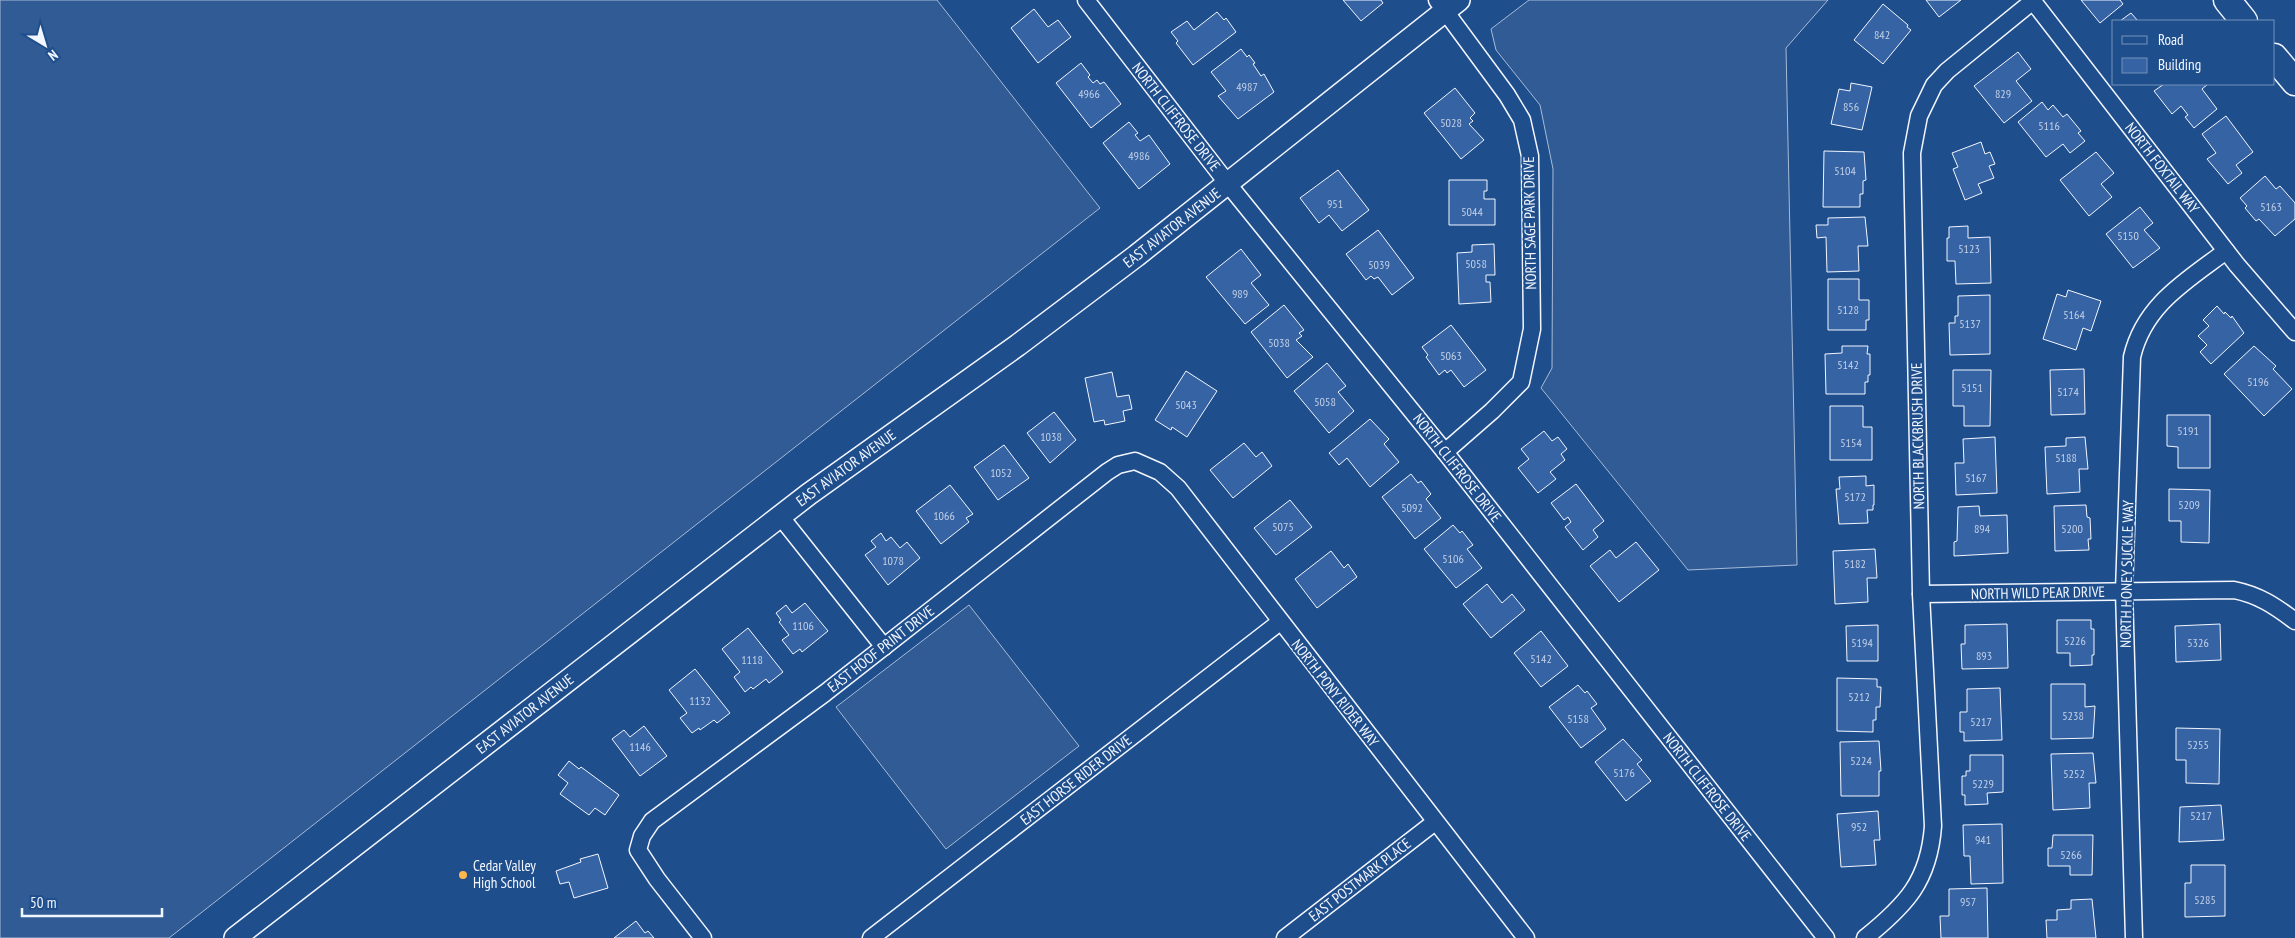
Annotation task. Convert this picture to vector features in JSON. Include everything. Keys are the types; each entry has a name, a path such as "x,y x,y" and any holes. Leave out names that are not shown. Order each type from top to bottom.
{"main road":[{"path":"2227,0 2243,20"}],"street":[{"name":"NORTH CLIFFROSE DRIVE","path":"1086,0 1228,184 1445,452 1826,938"},
{"name":"NORTH BLACKBRUSH DRIVE","path":"1865,938 1898,910 1916,888 1923,876 1932,843 1932,809 1921,594 1912,153 1915,135 1922,108 1934,85 1947,71 2032,1"},
{"name":"NORTH FOXTAIL WAY","path":"2032,1 2226,250 2295,332"},
{"name":"EAST AVIATOR AVENUE","path":"235,938 780,516 873,447 1065,311 1228,184 1447,4"},
{"name":"NORTH SAGE PARK DRIVE","path":"1445,452 1492,412 1521,382 1532,329 1530,156 1522,120 1447,4"},
{"name":"NORTH HONEY SUCKLE WAY","path":"2134,938 2124,590 2131,371 2136,343 2144,323 2157,306 2226,250"},
{"name":"NORTH PONY RIDER WAY","path":"1136,460 1160,472 1178,488 1526,938"},
{"name":"EAST HOOF PRINT DRIVE","path":"703,938 657,879 638,850 642,836 652,821 884,647 1107,472 1118,465 1136,460"},
{"path":"780,516 884,647"},
{"name":"NORTH WILD PEAR DRIVE","path":"1921,594 2234,590 2271,602 2295,622"},
{"name":"EAST HORSE RIDER DRIVE","path":"871,938 1280,622"},
{"name":"EAST POSTMARK PLACE","path":"1286,938 1435,822"}],"shaded area":[{"path":"0,0 937,0 1100,208 169,938 0,938"},
{"path":"1529,0 1828,0 1786,48 1797,565 1688,570 1541,388 1552,368 1553,169 1540,105 1496,50 1491,29"},
{"path":"969,605 1079,746 946,849 836,707"}],"building":[{"path":"1343,0 1381,0 1383,3 1361,21"},
{"path":"1926,0 1961,0 1939,17"},
{"path":"2081,0 2120,0 2123,4 2100,23"},
{"path":"1883,4 1908,25 1907,27 1911,30 1883,64 1854,40"},
{"path":"1034,9 1048,27 1058,20 1071,37 1038,63 1011,28"},
{"path":"1217,12 1224,20 1226,18 1236,32 1193,65 1176,43 1178,41 1171,32 1187,21 1194,30"},
{"path":"2131,13 2137,20 2121,20"},
{"path":"1241,49 1255,63 1253,64 1261,76 1264,74 1274,92 1238,119 1218,96 1226,91 1211,72"},
{"path":"2018,52 2031,69 2016,81 2032,101 2004,123 1974,86"},
{"path":"1081,63 1090,75 1088,77 1093,83 1097,80 1100,84 1104,82 1121,104 1091,128 1056,83"},
{"path":"1851,83 1872,87 1862,130 1831,124 1839,89 1850,91"},
{"path":"2163,85 2207,85 2202,89 2217,109 2194,128 2185,117 2188,115 2181,106 2172,114 2154,91"},
{"path":"1455,88 1475,113 1470,118 1473,121 1469,124 1484,140 1461,159 1424,113"},
{"path":"2042,102 2048,110 2053,105 2063,117 2067,114 2081,131 2078,133 2085,141 2070,153 2063,144 2046,157 2018,122"},
{"path":"2226,116 2253,152 2236,165 2242,173 2228,184 2207,159 2216,153 2202,134"},
{"path":"1129,122 1138,133 1135,135 1140,141 1149,135 1170,164 1139,189 1103,143"},
{"path":"1981,142 1985,154 1990,152 1995,164 1989,166 1994,178 1978,184 1982,193 1965,200 1953,169 1958,167 1952,153"},
{"path":"1824,151 1864,152 1866,180 1863,181 1863,194 1860,194 1860,207 1823,207"},
{"path":"2096,152 2114,173 2101,184 2112,197 2089,216 2060,180"},
{"path":"1338,170 1369,210 1342,231 1329,215 1319,223 1300,198"},
{"path":"2265,176 2276,189 2280,186 2295,203 2295,219 2275,236 2259,219 2256,221 2245,208 2247,206 2240,198"},
{"path":"1449,180 1487,180 1487,191 1484,191 1484,199 1495,199 1495,225 1449,225"},
{"path":"2140,207 2153,223 2144,230 2160,248 2133,268 2106,234"},
{"path":"1865,217 1868,246 1858,246 1859,271 1827,272 1826,237 1817,238 1816,225 1828,225 1828,218"},
{"path":"1968,226 1968,238 1990,237 1991,283 1956,284 1955,261 1947,261 1949,227"},
{"path":"1378,230 1414,278 1392,295 1378,277 1374,279 1371,276 1366,280 1346,254"},
{"path":"1494,244 1495,275 1486,275 1486,282 1490,282 1491,302 1459,304 1457,253 1472,252 1472,245"},
{"path":"1241,249 1261,275 1251,283 1269,305 1245,324 1206,277"},
{"path":"1828,279 1859,279 1859,300 1869,300 1869,320 1866,320 1866,330 1828,330"},
{"path":"2068,290 2101,301 2091,331 2083,328 2076,350 2043,339 2057,294 2066,297"},
{"path":"1990,295 1990,354 1950,355 1949,323 1955,323 1955,316 1958,316 1958,296"},
{"path":"1284,305 1304,330 1299,333 1302,336 1296,340 1313,357 1287,378 1251,332"},
{"path":"2217,306 2224,314 2225,312 2231,318 2232,316 2244,333 2211,364 2200,352 2207,345 2198,336 2209,326 2203,320"},
{"path":"1451,325 1486,370 1464,387 1451,370 1447,373 1445,370 1439,375 1426,357 1428,355 1422,347"},
{"path":"1842,346 1868,346 1867,354 1870,354 1870,375 1868,375 1868,382 1865,382 1865,394 1826,394 1825,354 1842,353"},
{"path":"2254,346 2276,366 2273,369 2292,389 2264,416 2224,374"},
{"path":"1327,363 1346,386 1338,392 1354,411 1329,433 1294,391"},
{"path":"2084,369 2085,414 2051,415 2050,370"},
{"path":"1953,370 1991,370 1990,426 1964,426 1964,406 1953,406"},
{"path":"1186,371 1217,391 1187,437 1172,427 1171,430 1155,420"},
{"path":"1112,372 1117,397 1129,395 1132,409 1123,411 1125,421 1105,425 1104,420 1094,422 1085,378"},
{"path":"1830,406 1863,406 1863,427 1872,427 1872,460 1830,460"},
{"path":"1054,412 1076,440 1050,463 1027,433"},
{"path":"2167,415 2210,415 2210,468 2178,468 2178,447 2167,446"},
{"path":"1370,419 1389,439 1384,444 1399,462 1370,487 1347,458 1339,465 1329,453"},
{"path":"1544,431 1552,441 1558,437 1567,449 1561,454 1565,460 1550,472 1556,479 1538,493 1518,468 1529,459 1521,449"},
{"path":"1995,437 1997,493 1956,495 1955,463 1964,463 1963,439"},
{"path":"2085,437 2088,469 2079,469 2080,492 2047,494 2045,447 2066,446 2066,438"},
{"path":"1244,443 1256,457 1262,452 1272,466 1233,498 1210,470"},
{"path":"1004,445 1029,478 998,500 974,467"},
{"path":"1411,474 1418,483 1421,481 1431,494 1426,499 1441,518 1415,539 1382,497"},
{"path":"1866,476 1866,486 1874,485 1874,505 1873,510 1867,510 1868,523 1839,524 1836,489 1840,489 1839,477"},
{"path":"1576,484 1604,521 1593,530 1598,537 1583,550 1565,527 1571,522 1568,517 1564,520 1551,503"},
{"path":"950,485 973,514 966,518 969,522 941,544 916,511"},
{"path":"2169,489 2210,490 2209,543 2181,542 2181,521 2169,521"},
{"path":"1290,500 1312,527 1276,555 1254,528"},
{"path":"2086,505 2087,517 2090,518 2091,539 2088,539 2089,550 2055,551 2054,506"},
{"path":"1979,506 1980,516 2007,515 2008,553 1954,556 1954,542 1957,541 1958,507"},
{"path":"1453,525 1460,533 1462,531 1473,545 1467,549 1482,568 1456,588 1424,549"},
{"path":"881,533 886,541 891,537 900,548 907,542 920,558 888,585 865,555 876,547 871,541"},
{"path":"1636,542 1659,570 1619,602 1590,566 1610,550 1616,558"},
{"path":"1875,549 1877,578 1867,578 1868,602 1835,604 1833,551"},
{"path":"1331,551 1344,568 1348,564 1357,577 1317,608 1295,579"},
{"path":"1487,584 1502,603 1512,594 1525,610 1491,638 1463,604"},
{"path":"805,603 828,631 802,652 800,649 793,654 782,640 789,635 779,622 781,620 776,613 786,605 792,613"},
{"path":"2057,620 2091,620 2091,629 2094,629 2092,665 2070,666 2070,653 2057,653"},
{"path":"2007,624 2008,668 1962,669 1961,644 1965,644 1965,625"},
{"path":"2220,624 2221,660 2176,662 2175,626"},
{"path":"1878,625 1878,661 1847,661 1846,626"},
{"path":"748,628 783,672 769,683 766,679 753,689 751,687 745,692 734,677 740,672 722,649"},
{"path":"1541,631 1568,666 1541,687 1514,653"},
{"path":"695,669 730,713 717,723 714,720 692,733 680,718 687,713 669,690"},
{"path":"1837,678 1877,679 1877,687 1881,687 1880,707 1876,707 1876,720 1873,720 1873,732 1837,731"},
{"path":"2051,684 2085,684 2085,707 2095,706 2093,738 2051,739"},
{"path":"1578,685 1585,693 1587,691 1597,704 1591,708 1606,729 1581,748 1549,707"},
{"path":"2000,688 2002,740 1964,741 1964,732 1960,732 1960,712 1967,712 1967,689"},
{"path":"644,726 667,756 640,776 612,739 624,730 630,737"},
{"path":"2176,728 2220,729 2219,784 2186,783 2186,760 2176,760"},
{"path":"1623,739 1642,760 1637,764 1651,781 1626,801 1595,762"},
{"path":"1879,741 1881,771 1879,771 1879,796 1841,796 1840,742"},
{"path":"2093,753 2096,783 2089,783 2090,808 2053,810 2051,754"},
{"path":"1970,755 2003,755 2003,792 1987,793 1988,804 1965,805 1965,795 1962,795 1962,776 1966,776 1966,771 1970,771"},
{"path":"569,761 579,769 581,767 619,795 605,815 595,808 589,815 560,794 568,783 558,775"},
{"path":"2221,805 2224,840 2179,842 2180,807"},
{"path":"1878,811 1880,840 1874,840 1876,865 1841,867 1837,814"},
{"path":"2002,824 2003,883 1971,884 1970,856 1964,856 1963,825"},
{"path":"2053,835 2093,835 2092,875 2070,875 2070,866 2048,866 2048,848 2052,848"},
{"path":"598,854 608,888 574,898 569,882 560,884 556,871 581,862 580,859"},
{"path":"2191,865 2225,865 2225,916 2185,917 2185,883 2191,883"},
{"path":"1987,888 1988,938 1941,938 1940,916 1949,916 1949,889"},
{"path":"2092,899 2096,938 2047,938 2046,920 2057,920 2057,910 2071,909 2071,900"},
{"path":"636,921 645,933 648,931 654,938 614,938"}],"place":[{"name":"Cedar Valley High School","path":"463,875"}]}
